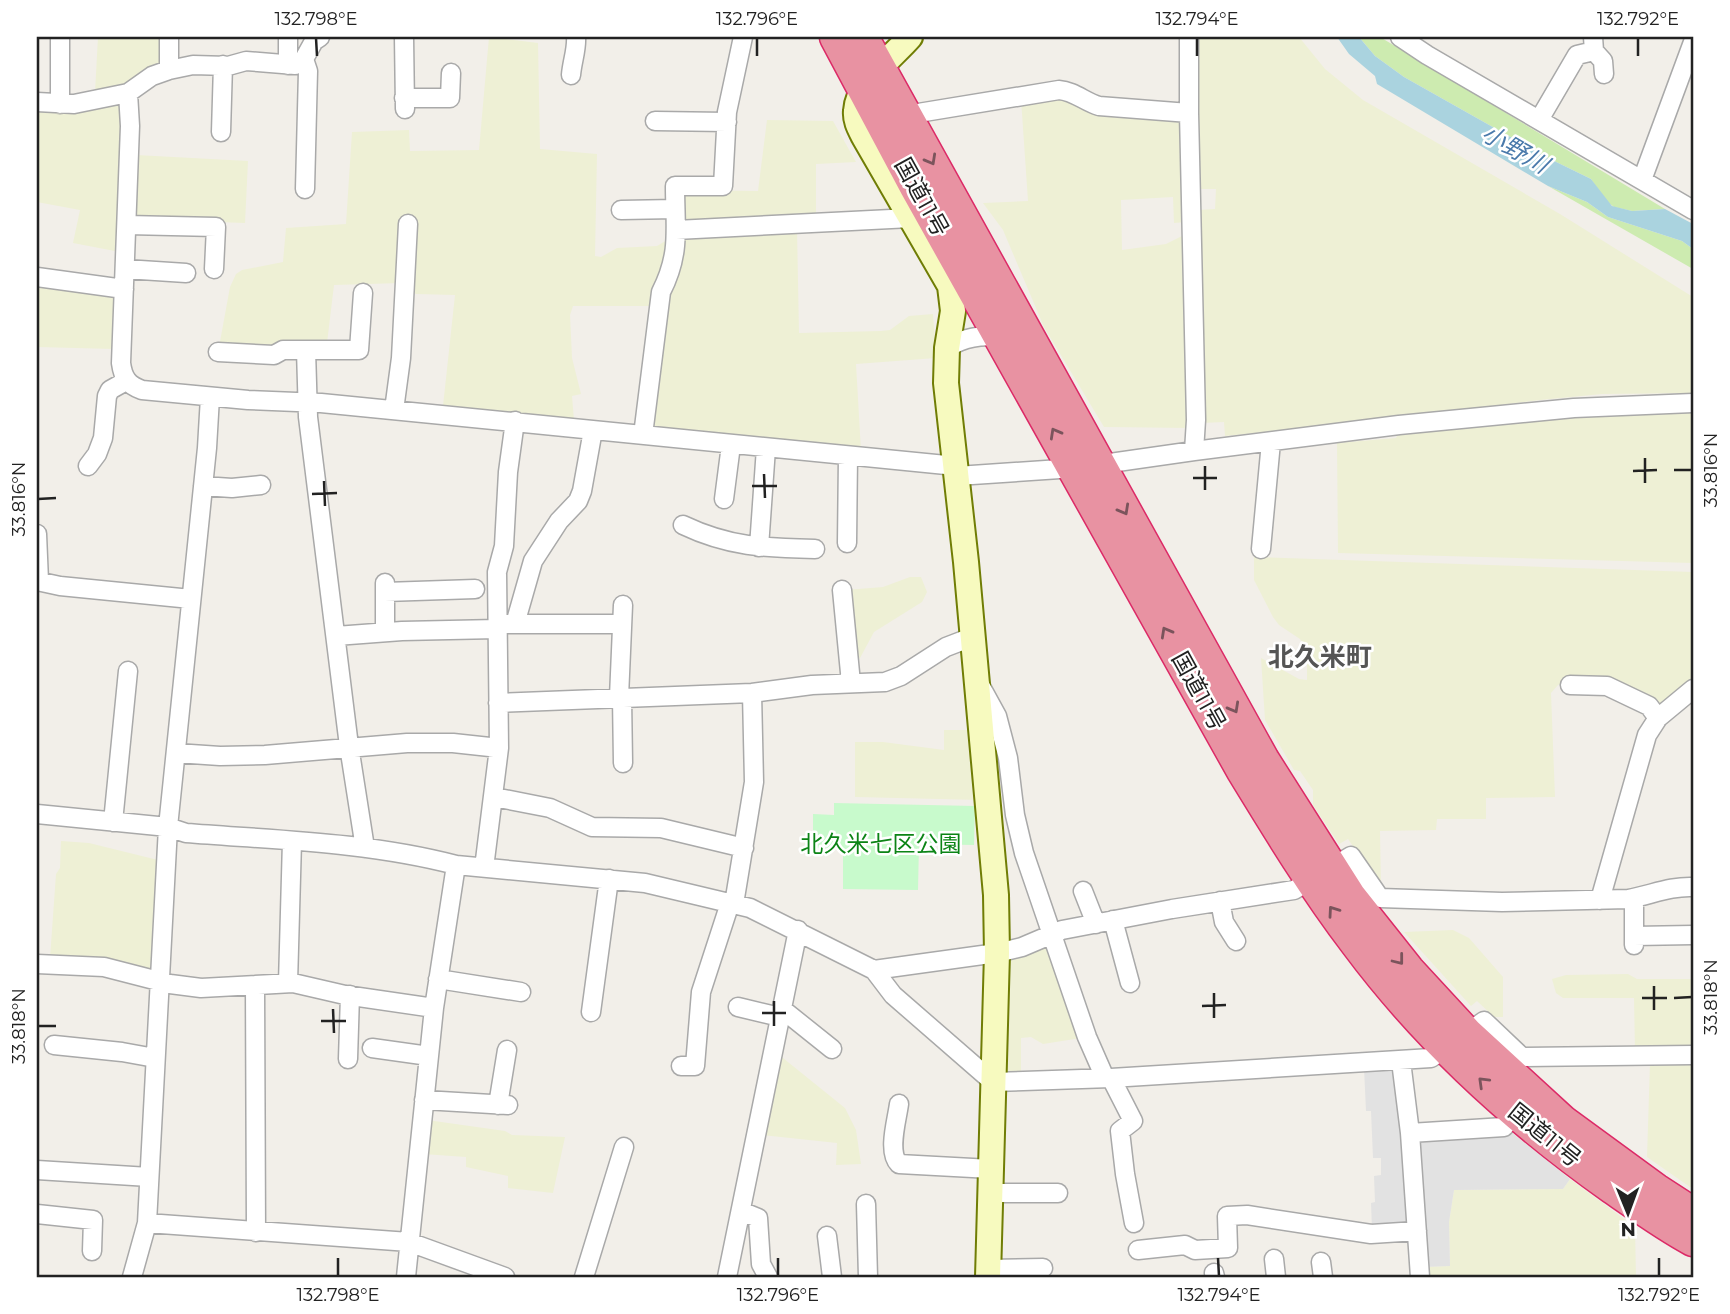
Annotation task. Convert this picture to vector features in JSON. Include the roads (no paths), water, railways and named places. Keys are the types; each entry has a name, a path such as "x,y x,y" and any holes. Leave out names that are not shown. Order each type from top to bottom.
{"highway":[{"name":"国道11号","path":"836,37 906,115 1243,771 1322,875 1357,944 1388,982 1457,1041 1563,1122 1693,1214"},
{"name":"国道11号","path":"862,37 871,79 1001,337 1087,466"},
{"name":"国道11号","path":"1457,1041 1516,1112 1588,1170 1693,1240"}],"street":[{"path":"60,37 60,104"},
{"path":"169,37 169,70"},
{"path":"288,37 296,62 308,71 305,189"},
{"path":"296,62 320,37"},
{"path":"404,37 404,104 450,98 451,74"},
{"path":"571,75 576,37"},
{"path":"643,436 661,292 676,254 675,186 723,186 727,122 743,37"},
{"path":"824,37 836,37"},
{"path":"910,37 871,79 856,110 857,121 950,286 953,311 947,348 946,383 996,895 997,953 988,1273 1043,1268"},
{"path":"1189,37 1196,420 1194,451"},
{"path":"1400,37 1416,42 1539,120 1693,210"},
{"path":"1642,180 1693,42"},
{"path":"1539,120 1577,55 1593,44 1603,61 1604,75"},
{"path":"37,102 74,104 128,93 138,84 169,70 193,65 223,65 246,61 296,62"},
{"path":"221,132 223,65"},
{"path":"906,115 1059,90 1070,91 1089,103 1100,106 1189,113"},
{"path":"128,93 130,125 121,363 122,373 127,381 142,390 515,421 848,456 956,471 1087,466 1399,425 1574,408 1693,403"},
{"path":"655,121 727,122"},
{"path":"621,209 675,209"},
{"path":"676,230 911,218"},
{"path":"394,410 401,358 408,223"},
{"path":"127,225 216,228 214,269"},
{"path":"125,269 186,273"},
{"path":"37,276 124,289"},
{"path":"218,352 274,355 283,350 359,351 363,293"},
{"path":"947,348 961,339 1001,337"},
{"path":"306,350 307,402 349,746 365,848"},
{"path":"88,466 97,454 103,438 107,396 110,390 127,381"},
{"path":"132,1277 147,1223 168,827 210,397"},
{"path":"484,868 499,748 497,572 504,546 508,472 515,421"},
{"path":"515,624 533,561 559,521 578,501 593,430"},
{"path":"1261,550 1271,442"},
{"path":"724,499 731,445"},
{"path":"759,547 766,448"},
{"path":"847,543 848,456"},
{"path":"203,486 232,488 261,485"},
{"path":"683,525 710,538 759,547 815,549"},
{"path":"37,534 38,581 59,592 191,599"},
{"path":"385,632 385,588 475,589"},
{"path":"842,590 851,683"},
{"path":"623,606 620,697 623,763"},
{"path":"336,636 515,624 622,624"},
{"path":"498,703 752,693 812,685 885,682 901,676 946,647 972,637"},
{"path":"113,822 128,671"},
{"path":"975,676 997,716 1008,758 1015,815 1024,853 1087,1037 1133,1122 1121,1131 1134,1223"},
{"path":"1570,685 1607,686 1649,706 1658,718"},
{"path":"1600,900 1647,734 1658,718 1693,689"},
{"path":"681,1066 695,1066 694,990 732,903 744,848 754,782 752,693"},
{"path":"176,753 265,755 349,746 453,743 499,748"},
{"path":"494,797 551,808 592,827 661,828 744,848"},
{"path":"37,814 168,827 186,833 365,848 427,857 456,865 645,883 750,908 874,970 893,995 993,1082 1108,1078 1431,1058 1485,1021 1522,1057 1693,1055"},
{"path":"288,983 292,841"},
{"path":"874,970 997,953 1022,947 1051,934 1104,922 1294,890 1351,856 1380,898 1502,902 1600,900 1646,896 1664,888 1693,887"},
{"path":"406,1277 434,1008 456,865"},
{"path":"591,1012 609,879"},
{"path":"1083,891 1104,922 1130,983"},
{"path":"1634,898 1634,940 1693,935"},
{"path":"1220,901 1224,922 1236,941"},
{"path":"727,1277 798,930"},
{"path":"37,964 104,967 170,984 201,988 288,983 307,985 350,995 434,1008"},
{"path":"438,979 521,992"},
{"path":"255,985 257,1232"},
{"path":"348,1059 350,995"},
{"path":"738,1007 781,1013 832,1049"},
{"path":"54,1045 155,1058"},
{"path":"372,1048 429,1056"},
{"path":"424,1100 503,1105 506,1050"},
{"path":"1402,1061 1420,1277"},
{"path":"899,1104 894,1150 894,1159 899,1164 1058,1193"},
{"path":"1410,1133 1504,1127 1516,1112"},
{"path":"584,1277 624,1147"},
{"path":"37,1170 149,1177"},
{"path":"866,1204 868,1277"},
{"path":"740,1211 758,1218 761,1264 768,1277"},
{"path":"37,1214 93,1220 92,1251"},
{"path":"1138,1250 1185,1245 1195,1250 1228,1248 1227,1216 1247,1215 1371,1234 1417,1231"},
{"path":"147,1223 409,1242 500,1276"},
{"path":"827,1236 832,1277"}],"water":[{"name":"小野川","path":"1337,37 1359,37 1375,56 1404,77 1546,157 1591,179 1612,206 1632,211 1665,209 1693,224 1693,249 1682,241 1608,217 1587,202 1548,186 1377,84 1375,76 1349,54"}],"district":[{"name":"北久米町","path":"1320,657"}],"park label":[{"name":"北久米七区公園","path":"881,844"}]}
